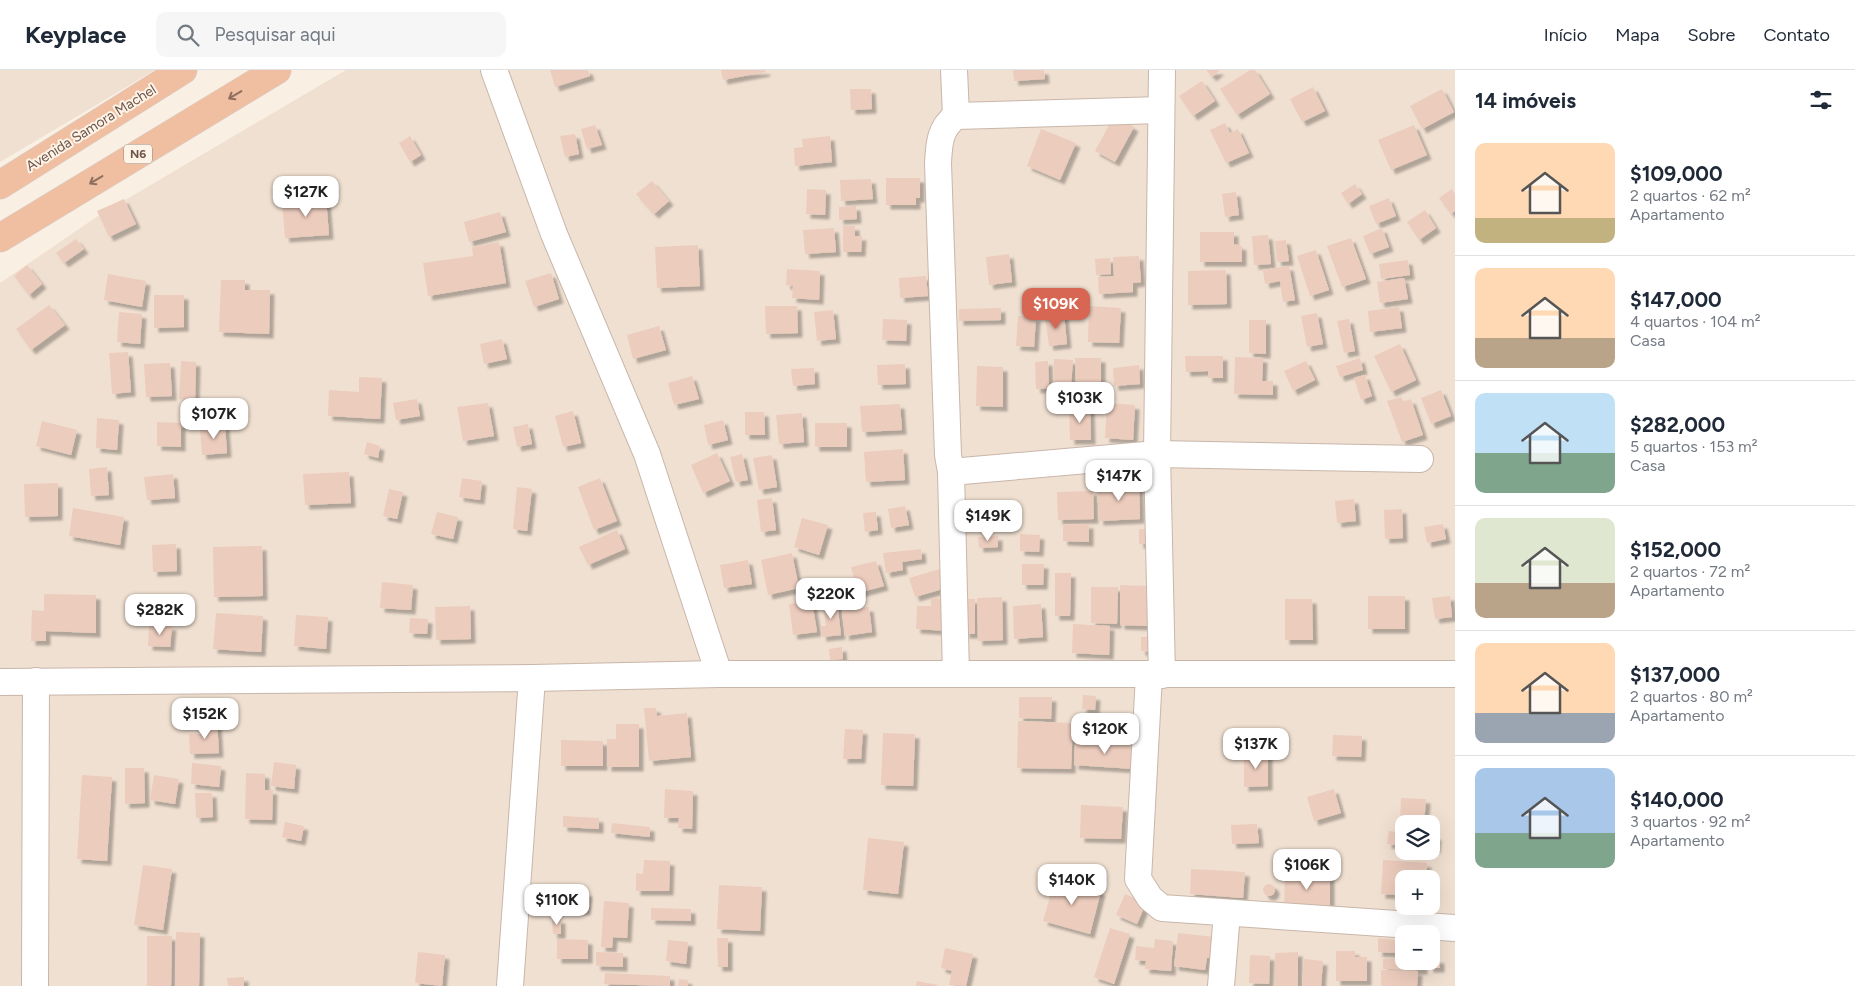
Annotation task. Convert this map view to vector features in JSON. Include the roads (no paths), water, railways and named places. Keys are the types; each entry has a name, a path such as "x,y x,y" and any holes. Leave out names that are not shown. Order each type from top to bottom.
{"highway":[{"name":"Avenida Samora Machel","path":"0,185 183,70"},
{"name":"N6","path":"0,238 277,70"}],"street":[{"path":"494,70 554,234 647,454 719,674"},
{"path":"954,70 956,116"},
{"path":"1162,70 1155,675 1138,879 1150,898 1162,908 1455,928"},
{"path":"956,674 951,472 948,454 938,163 942,133 948,122 956,116 1161,110"},
{"path":"951,472 1157,454 1420,459"},
{"path":"0,682 532,678 719,674 1455,674"},
{"path":"510,986 532,678"},
{"path":"35,986 36,681"},
{"path":"1221,986 1228,913"}]}
